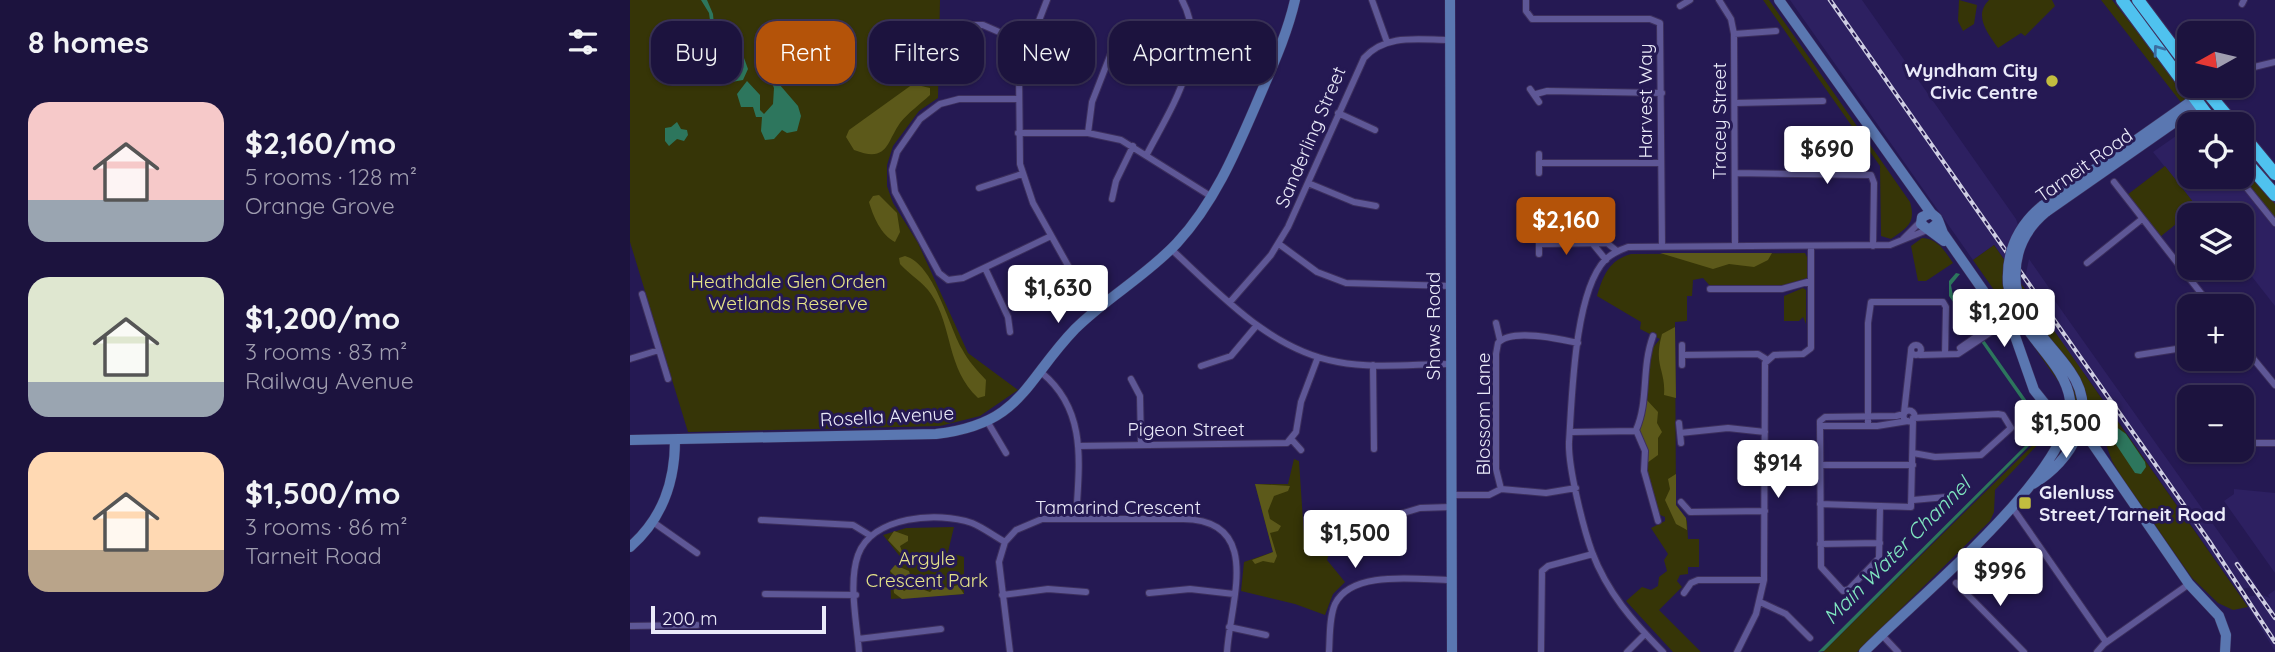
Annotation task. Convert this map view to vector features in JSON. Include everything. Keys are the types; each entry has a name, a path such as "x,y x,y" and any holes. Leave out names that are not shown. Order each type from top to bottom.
{"highway":[{"path":"2122,0 2204,112"},
{"path":"2138,0 2177,52"},
{"path":"2196,103 2199,98"},
{"path":"2214,98 2225,112"},
{"path":"2254,149 2275,174"},
{"path":"2254,171 2275,195"}],"street":[{"path":"1038,21 1046,0"},
{"path":"1147,154 1165,120 1192,55 1192,25 1182,0"},
{"name":"Rosella Avenue","path":"630,440 936,435 963,430 988,421 1017,402 1069,335 1171,250 1212,197 1280,48 1295,0"},
{"path":"1372,0 1387,42 1450,40"},
{"name":"Shaws Road","path":"1450,0 1452,652"},
{"name":"Harvest Way","path":"1526,0 1526,11 1532,19 1657,20 1661,27 1662,246"},
{"path":"1680,6 1690,0"},
{"name":"Tracey Street","path":"1719,0 1731,19 1734,34 1735,246"},
{"path":"1779,0 2005,320 2015,336 2034,390 2050,410 2081,431 2106,462 2189,583 2210,604 2224,624 2225,652"},
{"path":"1734,34 1776,31"},
{"name":"Sanderling Street","path":"1230,302 1279,244 1360,64 1372,50 1387,42"},
{"path":"1088,133 1092,102 1109,58"},
{"path":"2254,67 2275,62"},
{"path":"1019,84 1018,133 1022,174 1051,236 1094,312"},
{"path":"1530,89 1537,98 1547,91 1662,93"},
{"path":"1018,99 959,99 940,104 920,120 899,149 893,164 897,196 941,275 955,281 1051,236"},
{"path":"1736,103 1823,101"},
{"name":"Tarneit Road","path":"2033,484 2062,439 2068,422 2070,401 2065,384 2020,322 2012,285 2013,244 2022,226 2044,209 2196,103"},
{"path":"1338,113 1375,130"},
{"path":"1018,133 1088,133 1133,146 1212,197"},
{"path":"1112,199 1116,181 1133,146"},
{"path":"1539,154 1539,173"},
{"path":"1539,163 1661,163"},
{"path":"1735,173 1871,175 1873,246"},
{"path":"1900,173 1924,225 1958,253"},
{"path":"979,188 1022,174"},
{"path":"2114,182 2201,294"},
{"path":"1308,183 1354,202 1376,206"},
{"path":"2248,189 2275,223"},
{"path":"1924,225 1935,229 1934,216"},
{"path":"1662,652 1615,597 1592,554 1576,488 1571,406 1578,343 1593,283 1606,260 1617,251 1628,247 1811,248 1899,243 1934,216"},
{"path":"2087,262 2142,219"},
{"path":"1539,235 1539,254"},
{"path":"1279,244 1317,271 1346,283 1451,286"},
{"path":"1539,244 1610,244 1617,251"},
{"path":"1593,244 1606,260"},
{"path":"1766,359 1774,355 1808,353 1812,344 1811,248"},
{"path":"1171,250 1257,325 1284,344 1318,357 1373,365 1451,364"},
{"path":"985,268 1008,317 1010,332"},
{"path":"1710,289 1782,289 1811,281"},
{"name":"Tarneit Road","path":"1864,652 2033,484 2058,464 2075,444 2081,431 2081,403 2075,380 2028,320 2012,285"},
{"path":"634,304 643,298 668,379"},
{"path":"1868,426 1868,320 1871,302 1943,302 1946,307 1947,354"},
{"path":"1912,503 1913,433 1908,402 1909,364 1917,352 1947,354 2005,320"},
{"name":"Blossom Lane","path":"1496,323 1500,340 1496,354 1496,469 1501,489"},
{"path":"1201,366 1231,356 1257,325"},
{"name":"Blossom Lane","path":"1500,340 1509,336 1546,337 1578,343"},
{"path":"1653,336 1642,384 1643,412 1636,431 1645,452 1645,476 1658,521"},
{"path":"1682,345 1682,365"},
{"path":"2138,355 2177,349"},
{"path":"630,359 659,350"},
{"path":"1682,355 1758,354 1766,359"},
{"path":"1301,450 1292,440 1301,402 1318,357"},
{"path":"1737,652 1760,602 1764,580 1766,359"},
{"path":"2254,360 2275,385"},
{"path":"1373,365 1374,449"},
{"path":"1040,375 1058,389 1073,413 1078,446 1079,519"},
{"path":"1131,379 1140,396 1141,446"},
{"path":"1904,413 1908,402"},
{"path":"1820,504 1876,504 1880,508 1878,560 1845,591 1821,568 1820,504 1820,426 1825,417 1868,417 1904,413 1912,417"},
{"path":"1820,426 1868,426 1912,417 2000,414 2011,428 1981,455 1935,457 1913,453"},
{"path":"988,421 1006,453"},
{"path":"1679,423 1681,443"},
{"path":"1680,433 1728,428 1765,432"},
{"path":"1574,432 1636,431"},
{"path":"630,547 653,522 670,485 675,440"},
{"name":"Pigeon Street","path":"1078,446 1279,445 1292,440"},
{"path":"2254,443 2275,443"},
{"path":"1820,465 1913,465"},
{"name":"Blossom Lane","path":"1451,495 1489,495 1501,489 1546,493 1576,488"},
{"path":"1880,508 1957,496"},
{"path":"1681,502 1690,512 1765,511"},
{"path":"1338,516 1374,522 1420,508 1451,507"},
{"path":"2012,507 2106,642"},
{"name":"Tamarind Crescent","path":"1005,542 1016,530 1033,521 1194,519 1213,524 1226,534 1235,550 1238,566 1227,652"},
{"path":"761,520 853,525 870,536"},
{"path":"859,652 856,595 858,557 870,536 884,526 899,521 950,520 974,524 1005,542 999,562 1010,652"},
{"path":"653,522 697,553"},
{"path":"1821,544 1880,544"},
{"path":"1541,652 1542,571 1548,566 1592,554"},
{"path":"1329,652 1334,609 1338,599 1351,587 1368,581 1451,580"},
{"path":"1684,593 1691,583 1699,580 1764,580"},
{"path":"1956,583 2024,652"},
{"path":"2097,652 2106,642 2189,583"},
{"path":"1002,595 1048,589 1086,592"},
{"path":"1149,593 1190,589 1234,594"},
{"path":"765,594 856,595"},
{"path":"1760,602 1786,614 1810,639"},
{"path":"630,626 697,625"},
{"path":"1229,627 1266,635"},
{"path":"858,639 941,629"},
{"path":"1627,652 1645,634"},
{"path":"1881,634 1898,652"}],"shaded area":[{"path":"701,0 707,0 714,21 710,21 709,13"},
{"path":"1790,0 1862,0 2016,219 2018,225 2005,260 1994,245 1973,260"},
{"path":"742,57 748,69 742,80"},
{"path":"747,81 760,95 760,110 764,114 773,104 772,84 779,84 798,106 801,116 797,131 787,133 782,130 774,139 765,140 761,131 762,117 756,117 753,107 741,107 737,94"},
{"path":"913,84 930,88 930,95 900,123 880,152 874,154 854,150 846,137 849,130"},
{"path":"677,122 681,129 687,130 688,135 684,141 677,139 669,146 665,141 665,128"},
{"path":"2177,135 2177,182 2153,152"},
{"path":"2254,180 2258,181 2275,202 2275,306 2254,279 2254,203 2193,203 2182,189 2254,189"},
{"path":"879,195 897,213 900,232 895,242 882,230 869,202 873,196"},
{"path":"1660,253 1772,253 1768,260 1754,267 1729,264 1713,269"},
{"path":"905,256 915,261 932,282 964,353 986,380 985,396 978,398 960,374 938,307 928,290 900,264 899,258"},
{"path":"2029,259 2052,292 2050,294 2257,586 2237,590 2092,384 2028,301 2025,278"},
{"path":"1956,273 1960,274 1951,285 1953,296 2041,421 2042,433 1824,651 1818,652 2039,432 2038,423 1949,296 1949,281"},
{"path":"1675,327 1676,398 1664,395 1659,361 1662,334"},
{"path":"1645,398 1658,412 1657,423 1662,432 1658,438 1658,455 1647,463 1639,432 1645,414"},
{"path":"2115,426 2126,434 2145,462 2146,467 2141,474 2135,473 2115,443 2111,429"},
{"path":"1676,474 1676,505 1686,518 1687,530 1676,524 1665,500 1670,489 1668,479"},
{"path":"1255,484 1290,486 1288,491 1274,496 1268,511 1270,519 1281,526 1278,531 1270,533 1277,556 1274,563 1263,561 1255,564 1252,560 1273,552"},
{"path":"2234,489 2275,493 2275,573 2224,501 2234,494"},
{"path":"894,531 908,536 908,541 900,546 904,557 888,540"},
{"path":"895,565 909,571 911,578 901,582 890,571"},
{"path":"897,584 904,591 913,586 930,592 937,585 948,588 958,585 964,594 902,599 894,593 893,585"},
{"path":"2275,590 2275,651 2242,597 2262,595 2270,598 2268,595"}],"green space":[{"name":"Heathdale Glen Orden Wetlands Reserve","path":"630,0 940,0 940,21 869,21 869,84 938,84 938,98 919,111 893,146 887,165 887,186 893,203 918,243 968,353 1018,390 980,416 940,426 688,432 630,242"},
{"path":"1763,0 1769,0 1910,202 1912,215 1909,224 1891,239 1881,236 1880,166"},
{"path":"1959,0 1977,5 1974,24 1963,31 1958,21"},
{"path":"1989,0 2052,0 2055,6 2025,36 2021,33 1998,48 1982,18 1984,6"},
{"path":"2101,0 2112,0 2177,81 2177,97"},
{"path":"2178,98 2190,98 2201,112 2189,112"},
{"path":"2165,166 2177,181 2177,189 2183,189 2194,203 2177,203 2177,223 2160,237 2127,195"},
{"path":"2254,178 2275,204 2275,218 2251,189 2254,189"},
{"path":"1922,238 1936,243 1953,263 1926,281 1918,281 1911,246"},
{"path":"1994,245 2248,607 2233,610 2218,603 2192,578 2122,478 2112,461 2098,422 2074,404 1973,260"},
{"path":"1805,253 1808,259 1807,278 1777,287 1711,287 1703,278 1693,280 1692,296 1687,296 1687,321 1675,322 1676,505 1687,521 1688,539 1699,539 1699,567 1688,567 1688,574 1680,575 1677,581 1682,587 1659,610 1701,652 1673,652 1626,601 1642,587 1651,590 1658,586 1659,577 1667,571 1664,560 1668,554 1651,528 1665,521 1665,517 1658,514 1648,475 1642,421 1646,406 1644,384 1651,350 1660,339 1640,329 1641,322 1597,296 1599,289 1612,265 1631,254"},
{"path":"1803,288 1806,290 1806,324 1803,317 1799,321 1784,321 1784,296"},
{"path":"2041,437 2043,439 1995,490 1994,512 1990,521 1857,652 1823,652"},
{"path":"1294,459 1299,461 1304,535 1331,524 1338,526 1327,560 1345,582 1333,594 1325,615 1295,604 1241,591 1244,562 1273,552 1255,484 1288,484"},
{"name":"Argyle Crescent Park","path":"954,527 948,552 964,557 964,594 891,599 890,571 902,559 883,535 906,528"}],"railway":[{"path":"1830,0 2209,541 2275,642"},
{"path":"2237,564 2275,618"}],"place":[{"name":"Wyndham City Civic Centre","path":"2052,81"},
{"name":"Glenluss Street/Tarneit Road","path":"2025,503"}],"water label":[{"name":"Main Water Channel","path":"1897,551"}]}
